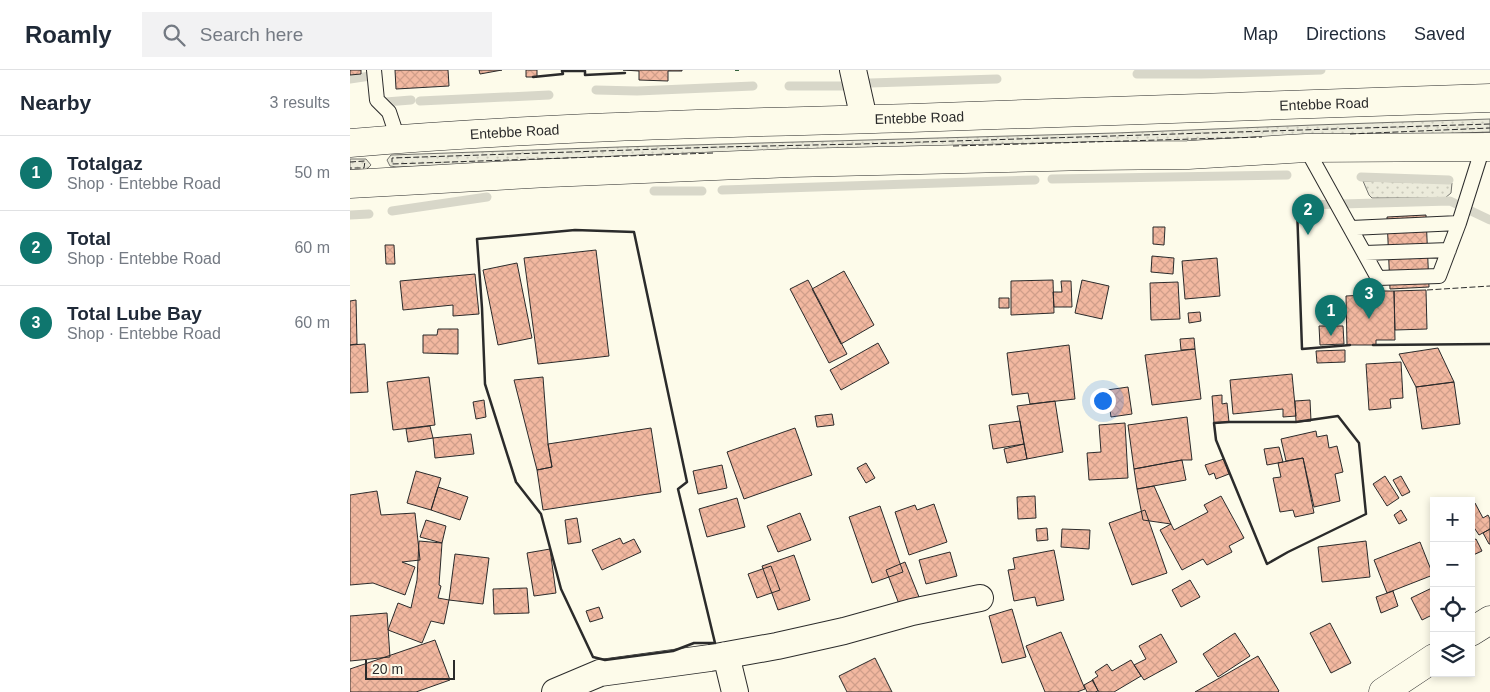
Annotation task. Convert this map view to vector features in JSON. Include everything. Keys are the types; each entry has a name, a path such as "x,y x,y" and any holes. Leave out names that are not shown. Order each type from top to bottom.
{"main road":[{"name":"Entebbe Road","path":"350,143 573,129 1490,98"},
{"path":"350,184 548,173 791,163 1188,155 1306,148 1487,147"},
{"path":"1475,629 1490,620"},
{"path":"1383,692 1430,661"}],"street":[{"path":"853,70 864,119"},
{"path":"555,692 600,673 726,655 844,631 912,612 980,598"},
{"path":"726,655 735,692"}],"lane":[{"path":"374,70 377,100 389,112 398,139"},
{"path":"1306,148 1378,278 1440,276 1487,147"},
{"path":"1351,228 1459,223"},
{"path":"1365,253 1449,250"}],"shaded area":[{"path":"1490,119 1490,132 397,167 390,166 387,160 391,155 1116,133"},
{"path":"350,159 366,159 371,165 366,170 350,170"},
{"path":"1363,181 1452,183 1451,193 1445,198 1372,198"}],"building":[{"path":"350,70 361,70 361,74 350,75"},
{"path":"395,70 448,70 449,86 396,89"},
{"path":"479,70 502,70 480,74"},
{"path":"526,70 537,70 537,77 526,77"},
{"path":"623,70 682,70 668,71 668,81 639,80 639,71"},
{"path":"1426,215 1429,287 1390,289 1387,217"},
{"path":"1153,227 1165,227 1164,245 1153,244"},
{"path":"385,245 394,245 395,264 386,264"},
{"path":"596,250 609,356 538,364 524,258"},
{"path":"1152,256 1174,258 1173,274 1151,272"},
{"path":"1217,258 1220,296 1185,299 1182,261"},
{"path":"517,263 532,338 498,345 483,270"},
{"path":"844,271 874,325 841,344 812,289"},
{"path":"475,274 479,314 453,316 453,305 403,310 400,281"},
{"path":"808,280 847,354 829,363 790,289"},
{"path":"1053,280 1054,313 1011,315 1011,281"},
{"path":"1082,280 1109,286 1102,319 1075,313"},
{"path":"1061,281 1071,281 1072,307 1054,307 1053,292 1062,292"},
{"path":"1178,282 1180,319 1151,320 1150,283"},
{"path":"1426,290 1427,329 1395,330 1394,291"},
{"path":"1366,291 1394,291 1395,340 1376,340 1376,345 1347,345 1346,296 1366,295"},
{"path":"999,298 1009,298 1009,308 999,308"},
{"path":"356,300 357,344 350,345 350,301"},
{"path":"1200,312 1201,321 1189,323 1188,313"},
{"path":"1319,326 1343,326 1344,344 1320,345"},
{"path":"438,329 458,329 458,354 423,353 423,335 437,335"},
{"path":"1194,338 1195,349 1181,350 1180,339"},
{"path":"878,343 889,363 841,390 830,370"},
{"path":"365,344 368,392 350,393 350,345"},
{"path":"1069,345 1075,399 1030,404 1028,393 1012,395 1007,353"},
{"path":"1438,348 1454,382 1416,387 1399,354"},
{"path":"1195,349 1201,399 1152,405 1145,355"},
{"path":"1345,350 1345,362 1317,363 1316,351"},
{"path":"1401,362 1403,398 1390,399 1391,408 1369,410 1366,364"},
{"path":"1292,374 1296,416 1283,417 1283,409 1233,414 1230,380"},
{"path":"429,377 435,425 393,430 387,382"},
{"path":"543,377 548,444 552,467 537,470 514,380"},
{"path":"1454,382 1460,424 1422,429 1416,387"},
{"path":"1128,387 1132,414 1111,417 1107,390"},
{"path":"1222,395 1222,404 1227,403 1229,422 1214,423 1212,396"},
{"path":"484,400 486,417 476,419 473,402"},
{"path":"1310,400 1311,421 1296,422 1295,401"},
{"path":"1055,401 1063,452 1027,459 1017,406"},
{"path":"832,414 834,425 817,427 815,416"},
{"path":"1187,417 1192,460 1182,460 1134,469 1128,425"},
{"path":"1020,421 1024,444 993,449 989,425"},
{"path":"1125,423 1128,478 1089,480 1087,453 1101,452 1099,425"},
{"path":"430,426 433,438 408,442 406,429"},
{"path":"651,428 661,492 543,510 537,470 552,467 548,444"},
{"path":"795,428 812,475 744,499 727,452"},
{"path":"1316,431 1317,437 1327,435 1329,448 1337,446 1343,472 1335,474 1340,501 1314,507 1303,458 1286,461 1281,439"},
{"path":"471,434 474,454 435,458 433,438"},
{"path":"1024,444 1027,459 1007,463 1004,449"},
{"path":"1279,447 1283,462 1267,465 1264,449"},
{"path":"1303,458 1314,513 1295,517 1293,510 1280,512 1273,478 1281,477 1278,463"},
{"path":"1224,459 1229,474 1216,479 1214,473 1209,475 1205,465"},
{"path":"1182,460 1186,480 1137,489 1134,469"},
{"path":"866,463 875,478 866,483 857,468"},
{"path":"722,465 727,488 698,494 693,471"},
{"path":"416,471 441,478 431,510 407,503"},
{"path":"1385,476 1399,498 1387,506 1373,484"},
{"path":"1401,476 1410,492 1402,496 1393,480"},
{"path":"1154,486 1171,524 1143,520 1137,489"},
{"path":"438,487 468,497 460,520 431,510"},
{"path":"377,491 381,515 415,513 420,560 402,562 415,567 405,595 373,583 350,585 350,495"},
{"path":"1035,496 1036,518 1018,519 1017,497"},
{"path":"1221,496 1244,538 1229,546 1232,552 1207,565 1203,559 1182,570 1160,530 1171,524 1174,530 1208,512 1204,505"},
{"path":"737,498 745,527 707,537 699,509"},
{"path":"1475,503 1483,518 1488,515 1490,519 1490,529 1479,535 1475,529"},
{"path":"934,504 947,542 909,555 895,512 915,505 917,510"},
{"path":"880,506 903,572 872,583 849,517"},
{"path":"1145,510 1167,573 1132,585 1109,523"},
{"path":"1401,510 1407,520 1399,524 1394,515"},
{"path":"800,513 811,540 778,552 767,526"},
{"path":"577,518 581,542 568,544 565,520"},
{"path":"426,520 446,526 442,543 420,537"},
{"path":"1047,528 1048,540 1037,541 1036,529"},
{"path":"1062,529 1090,530 1089,549 1061,547"},
{"path":"1490,529 1490,544 1489,544 1483,533"},
{"path":"620,538 623,544 634,539 641,552 602,570 592,550"},
{"path":"1475,539 1482,551 1475,554 1475,542"},
{"path":"419,541 442,543 439,585 441,586 438,598 449,600 444,624 431,621 422,643 388,630 398,603 411,608 417,580"},
{"path":"1366,541 1370,577 1322,582 1318,547"},
{"path":"1420,542 1430,567 1430,576 1387,593 1374,560"},
{"path":"550,549 556,593 534,596 527,553"},
{"path":"1054,550 1064,600 1037,606 1035,597 1014,601 1008,570 1015,569 1013,558"},
{"path":"950,552 957,576 926,584 919,560"},
{"path":"455,554 489,558 483,604 449,600"},
{"path":"794,555 810,600 778,610 762,566"},
{"path":"905,562 919,597 899,604 886,570"},
{"path":"771,566 780,590 757,598 748,574"},
{"path":"1190,580 1200,597 1181,607 1172,590"},
{"path":"527,588 529,613 494,614 493,589"},
{"path":"1430,589 1430,616 1422,620 1411,598"},
{"path":"1393,591 1398,606 1381,613 1376,597"},
{"path":"599,607 603,618 590,622 586,611"},
{"path":"1012,609 1026,657 1002,663 989,616"},
{"path":"387,613 390,657 350,661 350,616"},
{"path":"1330,623 1351,663 1331,673 1310,633"},
{"path":"1061,632 1085,689 1077,692 1045,692 1026,646"},
{"path":"1235,633 1250,656 1218,677 1203,654"},
{"path":"1161,634 1177,662 1144,680 1134,665 1146,659 1139,646"},
{"path":"435,640 450,680 416,692 350,692 350,669"},
{"path":"1258,656 1278,692 1195,692"},
{"path":"875,658 892,692 847,692 839,676"},
{"path":"1131,660 1141,676 1114,692 1099,692 1092,680 1098,676 1095,672 1107,664 1112,671"},
{"path":"1093,680 1098,691 1087,692 1084,685"}],"waterway":[{"path":"1137,74 1321,70"},
{"path":"350,79 377,75"},
{"path":"789,86 844,86 870,83 997,79"},
{"path":"596,90 637,91 753,86"},
{"path":"420,101 549,95"},
{"path":"386,102 411,100"},
{"path":"1052,179 1287,175"},
{"path":"1361,177 1449,180"},
{"path":"722,190 1035,180"},
{"path":"654,191 702,191"},
{"path":"392,211 487,197"},
{"path":"1305,205 1450,201 1490,220"},
{"path":"350,215 369,214"}],"fence":[{"path":"713,153 392,164 392,158 1490,124"},
{"path":"1350,134 1490,128"},
{"path":"953,146 1262,137"},
{"path":"350,162 365,161 364,168 350,168"},
{"path":"1427,290 1490,286"}],"wall":[{"path":"533,77 563,74 562,71 585,71 585,75 625,73"},
{"path":"1297,207 1302,349 1350,345"},
{"path":"575,230 634,232 687,482 678,489 715,643 694,643 673,651 605,660 593,657 561,589 541,514 516,482 485,384 477,239 575,230"},
{"path":"1373,345 1490,344"},
{"path":"1338,416 1359,443 1366,514 1267,564 1216,440 1214,423 1296,422 1338,416"}],"place":[{"name":"Total","path":"1308,235"},
{"name":"Total Lube Bay","path":"1369,319"},
{"name":"Totalgaz","path":"1331,336"}]}
